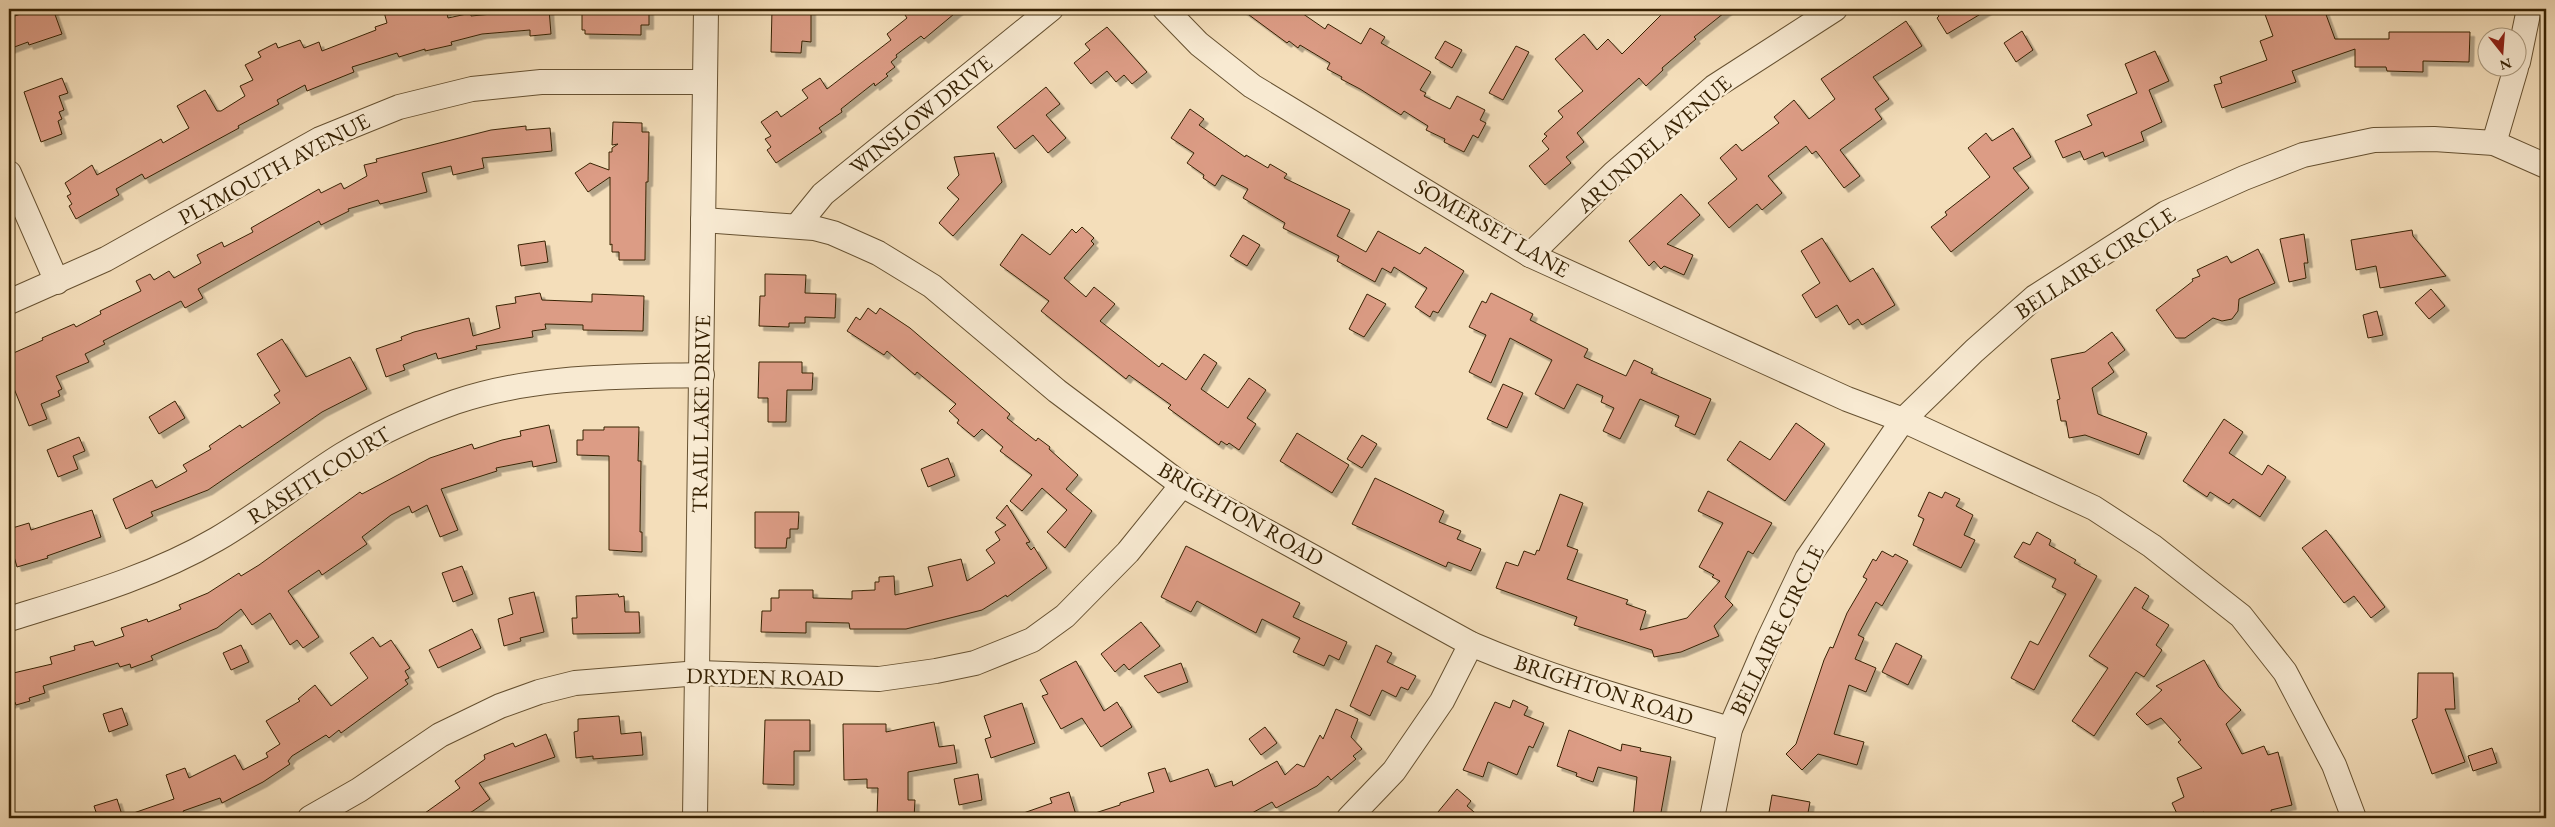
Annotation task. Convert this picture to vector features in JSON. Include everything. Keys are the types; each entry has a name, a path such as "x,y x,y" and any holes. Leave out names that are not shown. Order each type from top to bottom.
{"street":[{"name":"TRAIL LAKE DRIVE","path":"695,818 706,9"},
{"name":"WINSLOW DRIVE","path":"797,226 823,194 1051,9"},
{"name":"SOMERSET LANE","path":"1165,9 1199,44 1252,86 1530,255 1847,399 1904,420 2094,508 2152,546 2241,616 2285,672 2334,765 2354,818"},
{"name":"ARUNDEL AVENUE","path":"1530,255 1614,173 1714,87 1835,9"},
{"path":"2525,28 2529,9"},
{"path":"2494,143 2513,78"},
{"name":"PLYMOUTH AVENUE","path":"9,302 106,259 320,139 399,107 472,90 541,82 705,82"},
{"name":"BELLAIRE CIRCLE","path":"1712,818 1730,729 1768,641 1807,559 1904,420 1974,351 2035,297 2166,213 2244,178 2303,155 2374,140 2434,138 2494,143 2546,166"},
{"path":"9,173 56,282"},
{"name":"BRIGHTON ROAD","path":"704,220 797,226 833,233 878,253 932,286 1058,391 1182,485 1472,644 1533,669 1616,696 1730,729"},
{"name":"RASHTI COURT","path":"9,619 104,590 216,540 375,436 414,418 456,402 500,389 546,381 702,375"},
{"name":"DRYDEN ROAD","path":"310,818 359,790 440,735 500,706 539,692 575,683 698,673 879,679 975,663 1032,640 1065,616 1128,552 1182,485"},
{"path":"1349,818 1394,770 1442,701 1472,644"}],"building":[{"path":"35,9 53,9 62,34 29,45 28,42 9,49 9,18"},
{"path":"394,9 432,9 432,12 446,9 448,18 471,13 471,16 513,12 513,9 549,9 551,34 530,36 530,30 482,34 451,42 452,45 425,51 425,49 399,57 397,53 352,67 354,72 307,91 305,85 277,100 279,104 238,126 239,128 145,179 142,174 116,189 119,195 76,219 69,206 72,204 67,196 71,194 65,183 92,165 97,175 161,139 163,143 189,128 177,106 205,90 217,111 221,111 245,96 240,86 253,80 245,65 261,57 258,52 276,43 278,48 300,40 304,48 319,42 322,51 376,30 375,27 387,23 384,12"},
{"path":"582,9 649,9 649,25 641,25 641,35 585,34 585,30 582,30"},
{"path":"772,9 811,10 811,42 802,41 801,53 771,52"},
{"path":"901,9 960,9 924,39 921,36 896,55 897,57 891,62 895,67 886,74 888,76 875,86 874,83 841,109 842,112 819,128 822,132 776,163 767,150 771,147 765,139 771,136 761,122 777,111 781,117 808,98 802,90 820,78 827,89 891,40 887,34 907,18"},
{"path":"1241,9 1296,9 1325,29 1328,24 1361,44 1370,28 1385,37 1381,43 1431,72 1420,90 1426,93 1424,96 1450,109 1457,96 1485,110 1480,120 1486,123 1478,138 1473,135 1464,152 1444,142 1445,139 1426,130 1428,126 1404,111 1401,115 1341,79 1342,77 1327,69 1330,63 1300,45 1298,48 1289,41 1287,43"},
{"path":"1667,9 1729,9 1694,37 1696,39 1662,68 1663,70 1646,86 1639,78 1577,133 1584,142 1566,157 1571,163 1545,185 1529,166 1549,149 1542,141 1547,136 1544,134 1563,117 1558,111 1583,91 1555,59 1584,34 1597,50 1608,39 1622,54"},
{"path":"1935,9 1989,9 1947,34 1937,18 1939,16"},
{"path":"2263,9 2324,9 2335,39 2389,39 2389,32 2470,32 2469,62 2423,61 2423,72 2387,71 2386,67 2355,67 2355,49 2292,71 2296,82 2222,108 2214,85 2222,83 2220,77 2267,60 2260,41 2273,36"},
{"path":"1906,21 1922,46 1873,77 1889,99 1875,109 1882,119 1840,150 1860,176 1844,188 1816,151 1812,154 1806,146 1768,176 1782,193 1762,210 1757,204 1729,228 1708,203 1737,179 1720,158 1736,144 1742,151 1779,123 1774,117 1794,100 1809,119 1835,99 1821,79"},
{"path":"1107,27 1147,72 1132,84 1124,75 1116,82 1107,71 1091,84 1074,63 1090,50 1085,44"},
{"path":"2022,31 2033,50 2016,62 2004,43"},
{"path":"1445,41 1462,50 1452,68 1435,58"},
{"path":"1516,46 1529,52 1503,100 1489,93"},
{"path":"2155,51 2169,81 2149,90 2162,122 2141,132 2144,141 2105,157 2103,152 2084,160 2080,151 2063,158 2055,141 2092,125 2087,115 2137,93 2125,64"},
{"path":"62,78 68,93 59,96 64,110 59,112 62,119 58,121 62,134 41,142 24,92"},
{"path":"1046,87 1060,104 1046,115 1066,138 1048,153 1033,135 1015,149 997,127"},
{"path":"1190,109 1204,119 1199,125 1245,157 1246,155 1268,168 1270,164 1287,174 1284,178 1350,210 1337,236 1366,252 1378,231 1420,254 1425,247 1464,271 1438,313 1433,311 1430,317 1415,307 1427,288 1394,267 1391,273 1382,268 1375,282 1337,261 1339,256 1283,228 1285,223 1243,198 1248,189 1222,175 1215,186 1203,178 1204,175 1187,163 1194,153 1171,138"},
{"path":"613,122 642,123 642,132 649,132 645,260 619,260 619,252 612,252 612,244 610,245 610,177 588,192 575,173 590,163 609,170 609,152 612,152 612,148 618,144 612,145"},
{"path":"526,126 526,130 550,128 552,151 482,158 484,168 453,175 451,166 422,173 427,192 380,204 378,200 348,209 349,211 321,225 319,221 198,289 203,298 185,308 181,301 103,341 105,344 85,354 89,362 56,376 62,389 58,391 60,396 41,404 47,419 29,426 9,376 9,355 43,340 42,338 74,324 76,327 101,314 100,311 141,291 136,281 150,274 154,280 169,271 174,278 201,263 197,255 222,242 224,247 253,232 251,228 319,189 321,193 341,183 344,189 367,176 364,165 377,162 376,159 491,130"},
{"path":"2013,128 2031,157 2013,168 2029,188 1951,252 1931,227 1947,215 1945,212 1990,177 1968,148 1986,133 1992,141"},
{"path":"994,153 1002,182 953,236 939,223 959,199 947,188 959,175 954,157"},
{"path":"1681,194 1700,215 1667,244 1693,255 1684,275 1664,266 1661,269 1654,261 1649,266 1629,241"},
{"path":"1082,227 1094,238 1091,241 1094,244 1064,278 1086,297 1094,287 1115,304 1100,321 1159,367 1162,363 1186,380 1204,354 1217,363 1201,389 1228,408 1249,378 1266,390 1247,418 1256,424 1239,450 1229,443 1227,445 1221,441 1219,445 1168,408 1171,405 1129,375 1126,379 1041,311 1049,301 1000,265 1022,234 1050,255 1072,229 1076,233"},
{"path":"2412,230 2413,236 2446,276 2380,288 2376,266 2356,270 2351,240"},
{"path":"2304,234 2308,263 2304,263 2306,278 2289,282 2280,239"},
{"path":"1243,235 1260,245 1247,266 1230,256"},
{"path":"1822,238 1850,282 1873,268 1895,305 1862,325 1858,319 1849,325 1837,305 1816,318 1802,295 1820,283 1801,251"},
{"path":"545,241 548,262 521,266 518,245"},
{"path":"2258,249 2275,283 2239,299 2238,311 2232,319 2222,321 2213,318 2185,338 2176,338 2156,310 2193,281 2192,279 2200,276 2197,270 2227,256 2231,263"},
{"path":"765,274 806,275 805,293 836,294 835,318 805,317 805,323 789,323 789,327 759,326 760,296 765,296"},
{"path":"2431,289 2445,306 2429,319 2415,303"},
{"path":"540,293 542,300 592,302 592,294 644,296 643,331 583,330 583,325 545,324 546,329 532,331 533,337 476,346 477,349 438,359 436,353 403,365 405,370 386,377 376,349 402,340 401,337 414,332 469,318 473,336 500,328 496,306 516,303 515,297"},
{"path":"1491,293 1533,314 1530,320 1588,349 1584,357 1626,376 1634,360 1653,369 1651,373 1711,399 1695,435 1675,426 1679,416 1640,399 1620,439 1603,431 1614,408 1601,402 1603,396 1577,384 1564,409 1535,394 1552,360 1510,338 1491,383 1469,372 1486,335 1469,327 1482,301 1486,303"},
{"path":"1367,294 1386,304 1364,337 1349,329"},
{"path":"868,308 876,314 880,308 910,328 1010,414 1007,418 1036,441 1038,438 1050,447 1049,449 1078,475 1066,489 1092,511 1065,548 1047,532 1067,510 1042,488 1022,511 1010,501 1032,475 1000,451 1003,447 982,429 974,437 957,423 959,420 949,411 956,404 917,372 915,375 887,351 884,355 847,331 856,317 860,320"},
{"path":"2377,311 2383,335 2368,338 2363,315"},
{"path":"2112,332 2125,350 2108,363 2114,372 2092,388 2098,414 2147,433 2139,455 2085,435 2069,438 2066,421 2061,421 2057,400 2060,399 2051,359 2085,352"},
{"path":"282,339 306,377 350,357 367,389 322,412 208,490 151,512 153,516 126,529 113,499 152,480 156,488 187,471 183,465 211,449 209,446 240,425 242,428 280,403 274,395 280,391 257,354"},
{"path":"759,362 802,362 802,373 813,373 812,390 787,390 786,422 768,422 768,398 758,398"},
{"path":"1503,384 1523,393 1507,428 1487,419"},
{"path":"175,401 185,418 159,434 149,417"},
{"path":"2224,419 2243,432 2229,453 2262,475 2268,465 2286,477 2260,517 2233,499 2229,504 2210,492 2207,497 2183,481"},
{"path":"1796,423 1825,444 1785,501 1727,460 1740,441 1770,460"},
{"path":"549,425 557,462 533,467 532,461 496,468 497,471 441,489 458,530 440,537 427,505 412,513 409,506 391,515 362,537 367,544 322,575 319,570 288,591 319,637 303,648 297,640 290,645 270,613 252,625 241,609 217,628 151,656 153,660 131,668 130,664 120,667 118,663 43,686 45,693 29,698 30,701 16,705 15,702 9,704 9,674 52,664 50,657 75,650 74,646 93,641 95,646 124,636 121,628 147,619 148,622 181,609 179,605 208,593 239,573 241,576 259,565 360,492 362,494 430,458 472,444 474,449 521,436 520,431"},
{"path":"604,427 639,427 638,461 641,461 640,532 642,532 642,552 609,550 609,456 577,455 577,440 583,440 583,430 604,430"},
{"path":"1297,433 1349,465 1332,493 1280,461"},
{"path":"1362,435 1377,444 1362,468 1347,459"},
{"path":"79,437 85,451 73,456 78,469 58,477 47,450"},
{"path":"948,458 955,476 928,487 921,469"},
{"path":"1375,478 1444,511 1439,522 1461,531 1457,539 1481,549 1471,571 1448,562 1446,567 1352,524"},
{"path":"1708,491 1772,523 1753,554 1748,551 1725,597 1733,605 1714,626 1719,636 1681,652 1654,657 1652,650 1574,625 1577,617 1496,588 1506,562 1518,566 1524,551 1535,555 1537,550 1539,551 1560,494 1583,503 1567,546 1578,550 1567,579 1628,600 1626,604 1646,611 1640,630 1687,618 1720,581 1712,577 1714,575 1699,567 1723,523 1698,511"},
{"path":"1929,492 1942,498 1945,492 1960,499 1956,506 1973,515 1964,535 1975,540 1961,568 1913,545 1924,519 1918,516"},
{"path":"1007,505 1030,542 1026,543 1031,550 1034,547 1047,568 1007,597 1006,595 982,610 906,629 850,629 849,623 806,622 806,633 761,632 762,611 771,611 771,598 779,598 779,590 813,590 813,598 852,599 852,591 875,590 875,582 879,582 879,577 894,576 895,595 933,586 928,567 961,559 967,581 995,563 986,550 1000,540 995,532 1006,525 996,518"},
{"path":"92,510 101,537 47,556 48,558 17,567 9,539 9,529 29,523 31,530"},
{"path":"755,512 799,512 798,529 790,529 790,538 787,538 786,548 755,548"},
{"path":"2326,530 2385,607 2371,618 2354,596 2344,603 2302,548"},
{"path":"2037,532 2051,540 2049,545 2076,560 2074,563 2097,576 2034,690 2011,678 2030,641 2038,645 2066,594 2052,587 2056,579 2014,557 2023,542 2030,545"},
{"path":"1186,546 1300,603 1293,617 1347,642 1339,660 1329,655 1324,666 1293,652 1300,638 1262,619 1256,633 1197,601 1191,612 1161,597"},
{"path":"1882,551 1893,557 1895,554 1908,561 1882,606 1876,602 1858,635 1864,638 1855,659 1876,668 1866,692 1849,685 1834,734 1864,742 1857,765 1818,754 1802,770 1786,754 1796,744 1824,660 1830,647 1833,648 1847,613 1867,579 1863,577 1873,559 1876,561"},
{"path":"462,566 473,594 453,602 442,573"},
{"path":"2135,587 2149,596 2142,608 2169,625 2156,645 2162,650 2144,677 2136,672 2094,736 2072,721 2108,668 2089,656"},
{"path":"534,592 544,632 520,638 521,641 504,646 498,619 513,614 509,598"},
{"path":"618,594 619,597 624,596 625,612 639,612 640,633 573,634 572,618 577,618 576,596"},
{"path":"1141,622 1160,646 1129,670 1124,664 1115,672 1101,654"},
{"path":"472,629 481,648 438,668 429,650"},
{"path":"373,637 380,647 391,640 410,668 405,671 409,678 405,680 408,684 341,733 339,730 329,738 326,735 292,756 288,761 290,764 263,782 222,803 220,798 183,811 182,818 125,818 125,816 174,799 166,775 185,768 189,778 235,755 243,770 268,757 266,753 280,744 266,721 300,701 298,699 315,685 331,706 368,678 350,653"},
{"path":"1896,643 1922,656 1908,685 1882,672"},
{"path":"241,645 249,662 231,670 223,653"},
{"path":"1376,645 1392,653 1387,662 1416,676 1408,690 1401,687 1396,697 1382,690 1370,716 1350,706"},
{"path":"2204,660 2219,687 2241,710 2226,724 2242,754 2264,746 2268,755 2278,752 2292,805 2271,810 2272,818 2207,818 2204,812 2191,818 2179,818 2172,803 2184,797 2177,778 2202,768 2178,742 2181,740 2161,718 2147,725 2136,714 2162,690 2156,686"},
{"path":"1076,661 1104,711 1117,702 1132,727 1101,747 1082,718 1061,729 1042,696 1048,694 1040,680"},
{"path":"1181,663 1188,682 1158,693 1144,676"},
{"path":"2418,673 2453,673 2455,709 2445,709 2465,762 2432,774 2412,720 2417,718"},
{"path":"1513,700 1528,707 1524,715 1544,723 1533,748 1529,746 1517,775 1488,762 1483,777 1463,770 1495,702 1510,708"},
{"path":"1022,703 1035,743 991,758 985,739 991,737 984,716"},
{"path":"122,708 128,725 109,732 103,714"},
{"path":"1336,709 1358,719 1351,737 1362,749 1353,756 1356,759 1331,780 1328,776 1317,786 1276,808 1272,802 1243,818 1090,818 1089,815 1154,792 1148,773 1165,768 1170,782 1208,769 1215,787 1232,781 1233,786 1277,761 1285,775 1297,764 1304,767 1320,735 1323,739"},
{"path":"619,716 621,734 641,732 643,755 593,759 593,756 576,758 574,732 578,731 578,719"},
{"path":"765,720 810,720 810,751 794,751 794,785 763,784"},
{"path":"934,722 939,747 954,745 957,763 908,772 908,800 915,800 914,818 877,816 878,788 867,788 867,779 844,780 843,724 886,724 886,732"},
{"path":"1265,727 1277,743 1261,755 1249,739"},
{"path":"1569,730 1621,751 1622,744 1641,748 1640,751 1671,757 1660,818 1633,818 1637,777 1598,767 1593,782 1576,776 1577,773 1557,766"},
{"path":"546,734 555,757 479,783 490,799 473,811 460,818 418,818 460,788 455,781 485,759 484,755 513,743 515,747"},
{"path":"2492,748 2497,763 2473,771 2468,756"},
{"path":"978,774 982,800 959,805 954,779"},
{"path":"1457,789 1471,801 1467,806 1481,818 1433,818"},
{"path":"1069,792 1077,818 1016,818 1015,816 1052,803 1050,798"},
{"path":"1772,795 1810,802 1807,818 1768,818"},
{"path":"117,799 123,818 98,818 94,806"}]}
